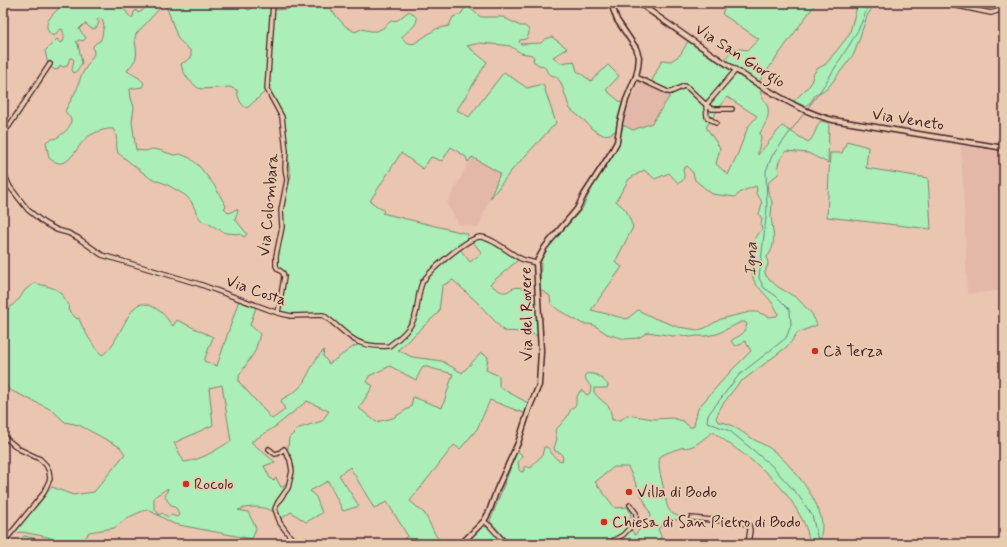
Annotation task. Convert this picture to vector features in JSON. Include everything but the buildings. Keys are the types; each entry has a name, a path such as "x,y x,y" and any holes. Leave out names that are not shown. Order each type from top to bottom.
{"street":[{"name":"Via Colombara","path":"273,3 267,89 282,117 286,151 285,168 287,180 281,210 282,227 276,256 276,266 283,273 284,277 278,313"},
{"name":"Via del Rovere","path":"461,544 484,521 489,512 497,489 518,442 539,385 541,339 536,263 545,247 577,209 617,142 620,122 626,100 636,77 639,57 636,48 615,17 611,3"},
{"name":"Via San Giorgio","path":"640,3 736,70 809,113"},
{"path":"943,3 991,13 1004,9"},
{"path":"3,133 50,64"},
{"path":"716,123 707,117 706,105 736,70"},
{"path":"636,77 668,92 684,86 712,109 732,109"},
{"name":"Via Veneto","path":"809,113 833,120 1004,148"},
{"name":"Via Costa","path":"3,172 10,187 28,210 44,223 78,238 102,255 199,284 278,313 291,316 316,314 323,315 345,334 359,343 376,346 389,346 404,335 412,324 416,314 422,283 432,270 444,259 473,238 481,237 488,239 523,260 536,263"},
{"path":"3,436 19,449 43,462 50,471 50,479 43,494 3,543"},
{"path":"269,449 275,454 284,449 290,460 292,472 288,488 275,509 280,523 292,540 318,541 325,544"},
{"path":"607,544 623,535 636,521 636,513 630,505"},
{"path":"691,518 743,523 749,525 750,530 748,544"},
{"path":"484,521 506,544"},
{"path":"290,544 292,540"}],"shaded area":[{"path":"639,80 671,95 652,123 633,130 623,125"},
{"path":"961,145 1004,153 1004,290 967,294"},
{"path":"471,157 500,173 478,228 459,224 447,204"}],"green space":[{"path":"67,3 119,3 131,18 136,10 138,13 142,11 149,3 227,3 232,5 243,5 248,10 251,9 253,3 272,3 273,10 288,9 293,3 325,3 345,26 355,32 361,29 377,31 391,21 398,20 409,11 414,15 417,22 402,37 406,42 411,44 415,43 436,29 449,26 453,17 461,14 464,9 468,7 481,17 503,17 520,26 525,26 529,30 529,33 526,39 520,40 519,42 521,44 541,43 545,39 552,37 567,48 553,57 561,63 574,61 577,71 591,81 608,65 619,76 606,90 625,106 617,130 610,134 603,135 592,129 570,109 561,83 556,76 548,73 544,66 533,61 534,57 532,55 521,53 510,46 503,45 480,43 467,46 487,62 457,110 469,117 504,72 527,88 543,84 556,123 511,171 490,199 500,173 472,157 468,162 466,157 451,147 442,161 431,157 423,169 401,153 370,201 384,211 382,213 468,234 467,238 469,240 459,248 470,262 482,253 473,242 478,239 489,239 518,260 490,284 502,292 517,287 537,295 540,336 522,332 504,331 478,303 453,280 442,286 439,312 398,350 412,357 442,361 462,373 481,353 488,357 486,370 499,376 499,387 530,404 526,414 490,400 477,429 460,449 454,445 410,501 425,514 436,536 445,544 396,544 408,536 387,502 374,508 350,467 339,475 359,506 343,511 328,481 310,491 316,497 322,513 306,522 291,512 279,520 276,514 268,509 252,507 238,510 248,512 256,528 252,539 174,524 147,509 127,518 114,528 89,532 82,544 61,544 48,537 22,532 14,533 52,487 73,495 94,492 125,454 120,447 79,425 65,422 52,410 10,390 3,382 3,314 20,298 25,290 35,283 54,288 63,295 63,298 69,305 68,310 77,319 79,318 89,338 102,355 113,344 136,306 143,304 148,305 160,312 173,326 177,320 213,337 204,361 217,366 239,300 256,307 250,325 260,334 255,351 239,376 239,382 272,419 285,410 281,400 300,387 316,359 324,350 323,356 329,364 353,347 360,344 362,341 341,330 330,318 325,315 293,315 290,319 276,311 287,275 278,266 278,257 282,237 279,209 291,176 287,156 286,129 267,90 247,108 241,103 237,90 230,87 202,89 198,88 188,79 181,64 191,58 191,51 178,39 167,8 163,5 136,34 136,57 127,71 139,78 144,83 142,87 130,89 134,107 132,122 136,150 159,150 174,155 180,154 190,158 199,166 214,185 226,206 224,208 229,213 237,209 238,211 235,219 247,234 244,237 240,234 226,233 203,222 198,216 191,201 185,195 166,184 150,178 118,153 116,135 113,129 94,133 89,136 67,161 62,163 56,162 49,158 46,142 58,137 70,125 71,119 65,111 77,89 81,76 94,54 93,46 101,39 104,26 102,19 99,18 97,19 99,23 96,28 92,29 84,24 79,29 86,38 83,41 79,40 76,42 78,44 82,63 76,72 74,73 72,70 74,60 72,58 70,58 67,66 63,67 60,65 58,69 55,70 48,64 45,51 57,39 60,43 63,42 64,34 62,29 59,30 54,36 51,35 47,28 47,23 58,9","holes":["390,366 416,380 423,366 453,374 442,408 413,397 411,407 393,418 376,422 359,408 373,386 367,382 369,376","222,385 231,441 203,457 184,462 174,443 213,425 209,388","307,401 329,411 322,421 299,428 289,438 287,456 294,469 292,477 283,487 281,487 276,478 273,481 270,478 264,466 275,462 251,442 276,426","168,488 165,497 170,504 177,509 179,515 177,517 171,515 168,517 162,513 159,515 154,507 154,497"]},
{"path":"727,3 816,3 758,83 725,60 733,48 748,50 759,39 722,14"},
{"path":"858,3 875,3 867,16 854,54 827,89 816,94 810,103 801,108 792,103 810,85 817,69 826,64 849,35"},
{"path":"689,40 761,89 762,98 768,107 768,115 760,133 761,139 758,155 782,126 808,142 812,138 821,121 829,123 828,163 808,153 786,151 779,163 778,174 770,181 768,187 768,192 772,203 771,215 774,237 772,247 767,257 768,264 765,272 766,276 778,287 797,298 812,314 817,325 797,333 784,349 738,384 722,405 716,418 718,422 726,423 765,445 790,466 805,485 817,506 821,517 822,526 820,544 809,544 804,523 790,499 771,477 749,458 713,432 693,446 667,453 659,459 659,469 667,506 672,513 679,516 679,520 670,519 658,529 661,536 659,544 510,544 490,521 517,451 522,457 518,462 519,470 521,472 524,471 524,467 532,467 542,456 544,447 547,447 555,457 562,461 563,458 561,453 555,451 554,448 557,439 555,431 567,417 571,409 576,405 576,399 580,391 583,391 587,395 590,393 591,387 586,380 586,374 596,375 608,385 607,388 594,388 594,391 597,396 609,407 612,420 621,420 627,415 654,419 672,418 683,421 690,427 693,427 699,407 751,351 745,341 741,344 734,345 731,341 743,333 747,324 745,322 741,322 717,334 705,336 673,336 648,332 638,338 625,339 607,334 594,325 583,324 560,311 551,304 550,296 540,289 541,261 545,250 582,209 597,177 618,146 623,125 633,130 652,123 670,96 650,85 662,60 671,61 680,55","holes":["727,97 757,116 748,127 728,175 716,164 720,148 706,127","687,166 693,173 695,180 712,194 735,197 742,191 756,186 756,194 761,199 759,214 762,219 762,229 754,240 752,273 755,283 776,309 778,313 777,316 770,317 757,312 750,312 721,319 705,328 698,330 678,327 638,310 627,319 591,310 622,267 615,262 633,227 626,210 616,201 629,179 644,170 655,179 669,173 678,183 683,179 683,169","614,467 628,467 651,515 635,535 628,525 631,515 628,507 615,508 595,482"]},
{"path":"847,141 868,147 866,168 928,178 931,229 827,217 830,153 842,153"},
{"path":"481,526 492,530 505,544 464,544"},
{"path":"24,536 52,542 55,544 15,544"}],"waterway":[{"name":"Igna","path":"807,109 825,84 861,25 868,3"},
{"name":"Igna","path":"805,112 772,156 766,171 767,209 759,278 764,288 775,295 790,310 791,325 786,338 739,375 708,415 707,422 730,431 771,465 798,495 812,515 819,544"}],"place":[{"name":"Cà Terza","path":"815,351"},
{"name":"Rocolo","path":"186,484"},
{"name":"Villa di Bodo","path":"629,492"},
{"name":"Chiesa di San Pietro di Bodo","path":"604,522"}]}
